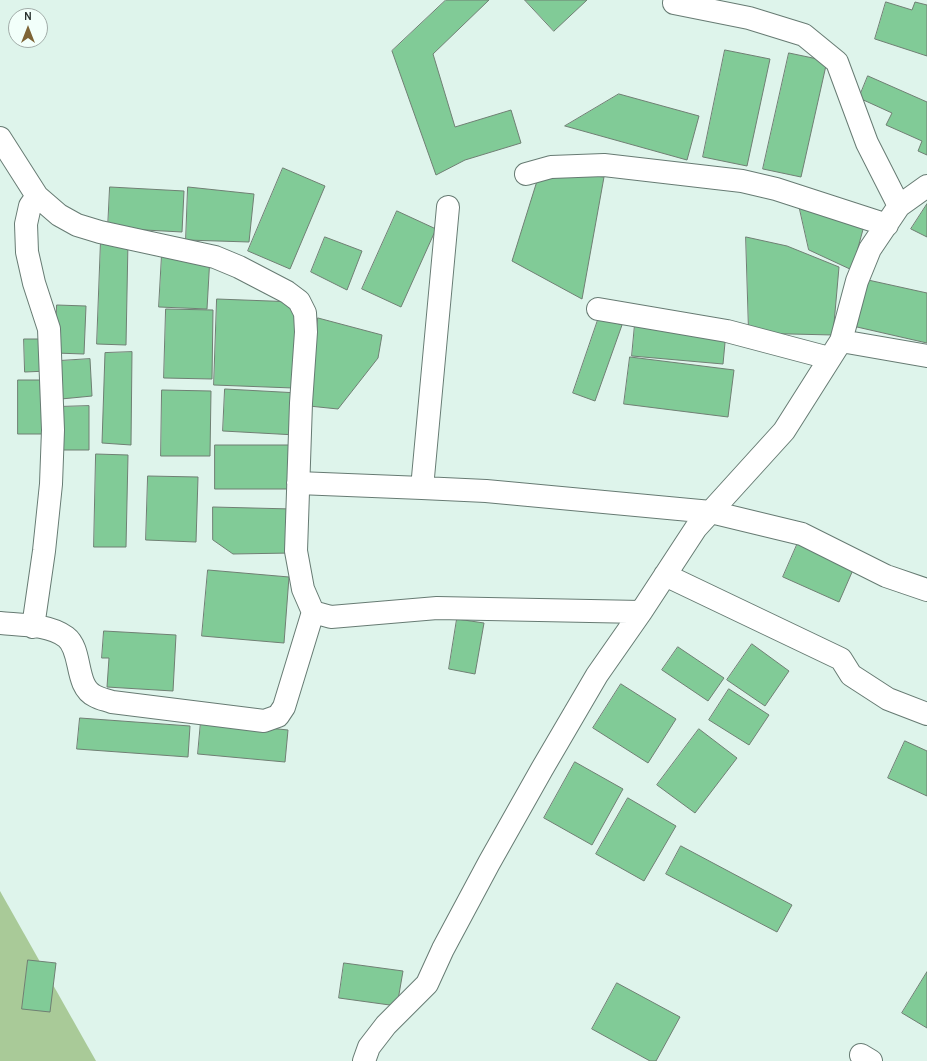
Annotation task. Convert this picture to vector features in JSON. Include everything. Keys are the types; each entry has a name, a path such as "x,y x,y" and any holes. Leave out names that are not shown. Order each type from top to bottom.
{"street":[{"path":"674,3 749,18 804,35 837,62 867,142 899,206"},
{"path":"0,138 37,196 59,215 76,225 100,232 215,257 239,267 287,292 299,301 305,313 306,332 296,551 303,589 313,612 284,707 278,716 264,721 112,702 94,696 85,685 74,650 66,637 49,629 0,623"},
{"path":"526,174 551,167 604,165 742,181 776,189 887,225"},
{"path":"364,1061 369,1048 386,1025 427,984 444,949 542,769 597,675 641,612 696,528 784,431 835,350 857,281 870,249 899,206 927,186"},
{"path":"33,627 45,544 51,484 53,430 49,329 34,282 27,252 26,224 30,206 37,196"},
{"path":"422,488 448,207"},
{"path":"598,309 835,350 927,356"},
{"path":"298,483 486,491 711,512 802,534 886,576 927,590"},
{"path":"665,575 841,659 851,675 888,699 927,714"},
{"path":"313,612 331,617 437,608 641,612"}],"green space":[{"path":"0,891 96,1061 0,1061"}],"building":[{"path":"446,0 489,0 433,54 455,127 511,110 521,143 465,160 436,175 392,51"},
{"path":"525,0 587,0 554,31"},
{"path":"886,2 912,10 915,2 927,5 927,56 875,39"},
{"path":"725,50 770,59 747,166 703,157"},
{"path":"789,53 827,61 801,177 763,169"},
{"path":"868,76 927,102 927,155 918,151 922,141 886,125 892,113 859,98"},
{"path":"619,94 699,116 687,160 565,126"},
{"path":"283,168 325,186 290,269 248,251"},
{"path":"575,174 604,177 582,299 512,261 537,181"},
{"path":"110,187 184,191 182,232 108,228"},
{"path":"188,187 254,194 249,242 186,240"},
{"path":"798,201 865,222 852,270 809,250"},
{"path":"927,204 927,237 911,229"},
{"path":"397,211 436,229 401,307 362,289"},
{"path":"325,237 362,251 347,290 311,272"},
{"path":"746,237 787,246 839,267 833,335 749,333"},
{"path":"101,239 128,241 126,345 97,344"},
{"path":"162,254 210,256 207,309 159,307"},
{"path":"868,280 927,293 927,343 857,327"},
{"path":"217,299 296,302 293,388 214,385"},
{"path":"57,305 86,306 84,354 55,353"},
{"path":"166,309 213,310 212,379 164,378"},
{"path":"599,317 622,325 595,401 573,393"},
{"path":"318,318 382,335 378,358 338,409 309,406"},
{"path":"635,324 726,332 723,364 632,356"},
{"path":"24,339 47,339 48,371 25,372"},
{"path":"132,352 131,445 102,443 105,353"},
{"path":"630,357 734,370 728,417 624,404"},
{"path":"90,359 92,396 61,399 59,361"},
{"path":"18,380 50,380 50,434 18,434"},
{"path":"225,389 299,393 296,435 223,431"},
{"path":"162,390 211,391 210,456 161,456"},
{"path":"89,406 89,450 57,450 56,407"},
{"path":"215,445 294,445 294,489 215,489"},
{"path":"96,454 128,455 126,547 94,547"},
{"path":"148,476 198,477 196,542 146,540"},
{"path":"213,507 292,509 291,553 233,554 213,540"},
{"path":"800,538 856,563 839,602 783,577"},
{"path":"208,570 289,577 284,643 202,636"},
{"path":"457,619 484,623 475,674 449,669"},
{"path":"104,631 176,635 173,691 107,687 109,658 102,658"},
{"path":"752,644 789,671 765,706 727,680"},
{"path":"678,647 724,678 708,701 662,670"},
{"path":"621,684 676,719 648,763 593,728"},
{"path":"729,689 769,715 749,745 709,720"},
{"path":"80,718 190,726 188,757 77,749"},
{"path":"201,721 288,730 285,762 198,754"},
{"path":"699,729 737,758 695,813 657,785"},
{"path":"905,741 927,751 927,796 888,778"},
{"path":"575,762 623,789 592,845 544,818"},
{"path":"628,798 676,826 644,881 596,854"},
{"path":"681,846 792,905 777,932 666,874"},
{"path":"28,960 56,963 50,1012 22,1009"},
{"path":"344,963 403,971 397,1006 339,998"},
{"path":"927,972 927,1028 902,1013"},
{"path":"617,983 680,1017 656,1061 650,1061 592,1029"}]}
